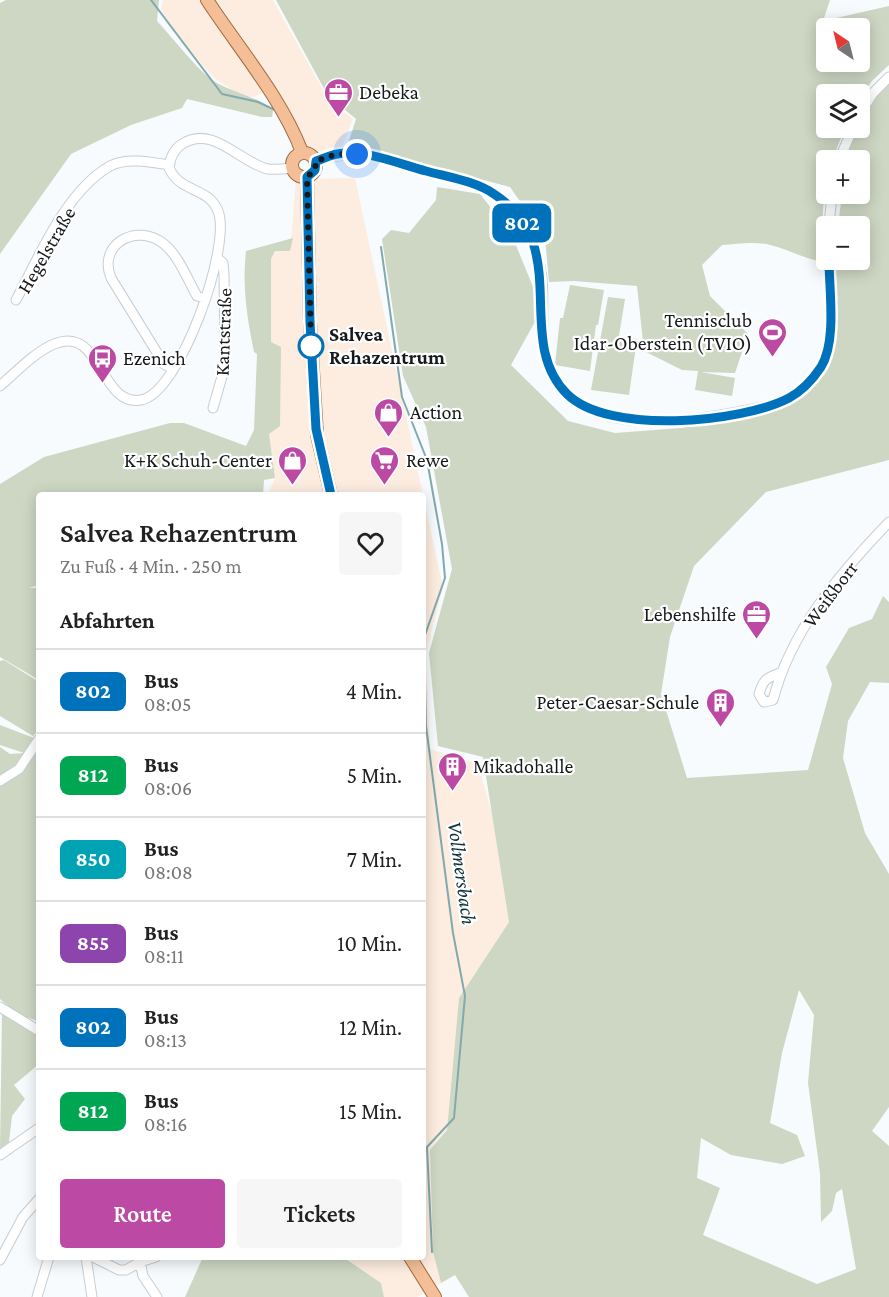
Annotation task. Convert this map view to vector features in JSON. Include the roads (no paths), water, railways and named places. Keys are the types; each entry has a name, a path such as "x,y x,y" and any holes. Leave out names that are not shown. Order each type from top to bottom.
{"main road":[{"path":"207,0 277,103 294,132 302,152"},
{"path":"307,177 296,175 292,168 292,159 302,152 310,153 316,161 315,170 307,177 310,322 316,429 330,492"},
{"path":"412,1260 435,1297"}],"street":[{"path":"870,98 889,77"},
{"path":"0,386 53,344 70,341 87,349 112,386 129,399 152,396 163,386 173,369 205,298 217,258 220,228 218,209 205,195 177,183 169,165 177,147 187,141 199,139 230,148 268,169 292,168"},
{"path":"316,161 337,154 381,159 468,183 492,192 510,205 536,249 542,278 541,335 544,356 553,375 567,394 586,407 619,418 664,423 705,418 758,408 788,398 804,388 821,366 830,345 829,270"},
{"name":"Hegelstraße","path":"16,300 56,226 82,190 111,165 129,162 169,165"},
{"path":"173,369 164,364 111,278 108,269 112,248 120,239 133,234 149,235 163,243 173,254 197,296 205,298"},
{"name":"Kantstraße","path":"213,408 221,389 225,366 224,275 223,263 217,258"},
{"name":"Weißborr","path":"780,673 808,620 849,567 889,522"},
{"path":"0,782 19,769 36,744"},
{"path":"0,1007 36,1029"},
{"path":"0,1155 36,1130"},
{"path":"0,1260 23,1217 36,1202"},
{"path":"37,1297 48,1260"},
{"path":"86,1260 92,1297"},
{"path":"99,1260 119,1270 126,1270 140,1260 143,1276 158,1297"}],"waterway":[{"name":"Vollmersbach","path":"151,0 222,94 258,102 275,110"},
{"name":"Vollmersbach","path":"381,247 402,397 427,460 442,544 445,578 426,632"},
{"name":"Vollmersbach","path":"426,726 453,933 465,996 454,1118 427,1147 432,1252"}],"place":[{"name":"Debeka","path":"338,118"},
{"name":"Salvea Rehazentrum","path":"311,346"},
{"name":"Tennisclub Idar-Oberstein (TVIO)","path":"773,358"},
{"name":"Ezenich","path":"102,384"},
{"name":"Action","path":"389,438"},
{"name":"K+K Schuh-Center","path":"293,486"},
{"name":"Rewe","path":"385,486"},
{"name":"Lebenshilfe","path":"757,640"},
{"name":"Peter-Caesar-Schule","path":"720,728"},
{"name":"Mikadohalle","path":"452,792"}]}
